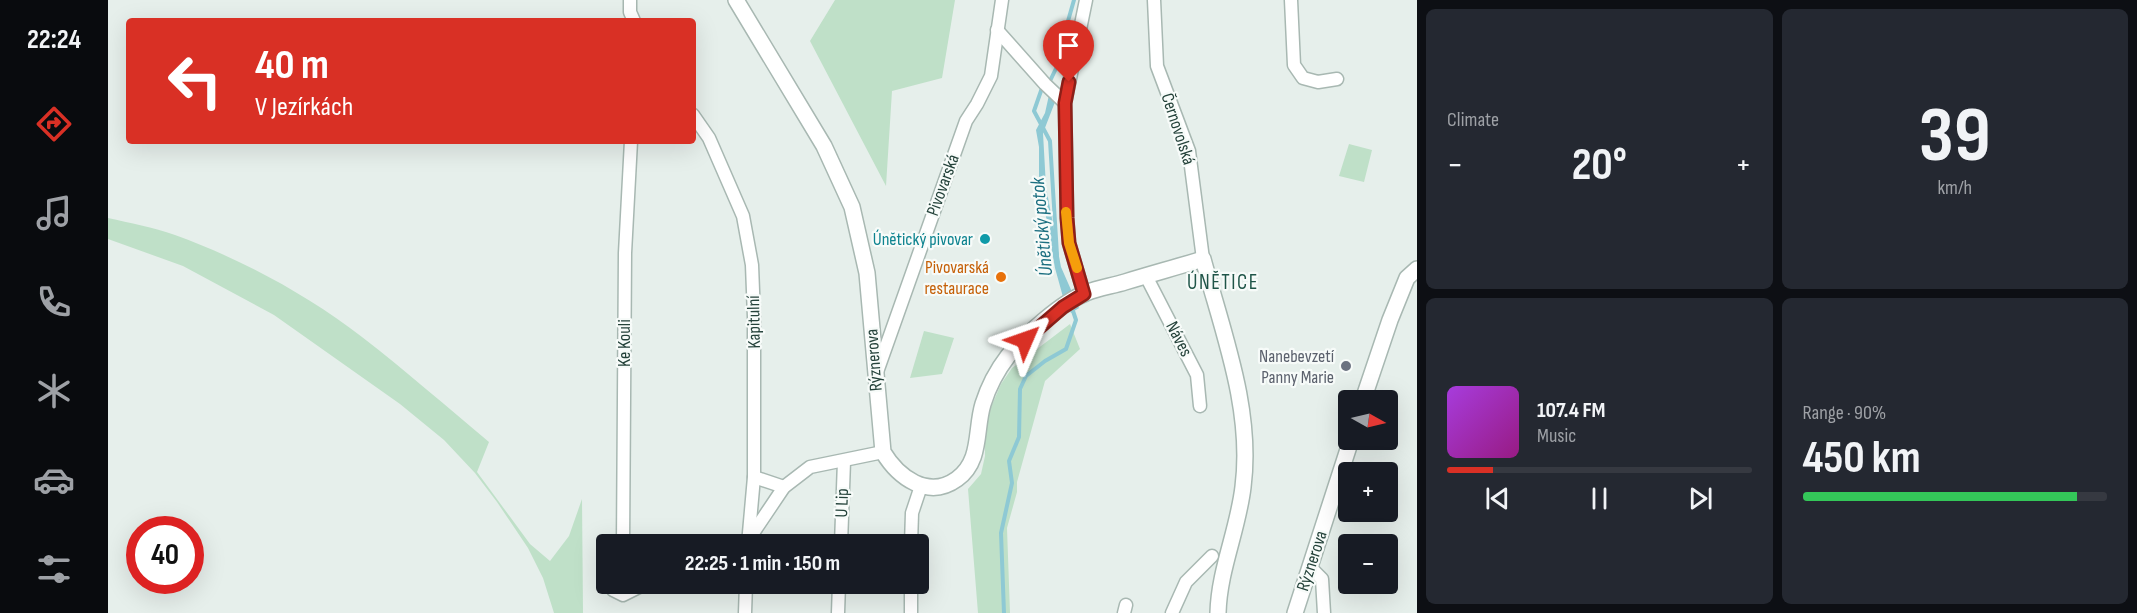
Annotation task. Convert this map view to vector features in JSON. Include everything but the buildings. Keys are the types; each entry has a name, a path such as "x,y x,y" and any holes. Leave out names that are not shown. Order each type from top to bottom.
{"street":[{"path":"630,0 633,18"},
{"name":"Rýznerova","path":"736,0 824,146 852,207 867,273 883,452"},
{"name":"Pivovarská","path":"876,376 966,121 991,76 1002,0"},
{"path":"1084,294 1069,243 1063,101 1086,0"},
{"name":"Černovolská","path":"1154,0 1157,66 1189,151 1203,259"},
{"path":"1291,0 1294,65 1303,78 1318,82 1336,79"},
{"path":"996,30 1063,101"},
{"name":"Kapitulní","path":"696,120 709,138 743,216 752,265 754,477 747,534"},
{"name":"Ke Kouli","path":"623,534 625,253 631,144"},
{"path":"752,534 784,487 810,467 883,452 891,466 921,486 944,486 957,479 974,458 983,402 998,372 1008,356 1042,323 1084,294 1203,259 1240,401 1246,450 1243,489 1221,583 1218,613"},
{"path":"1366,390 1407,278 1417,269"},
{"name":"Náves","path":"1146,276 1197,375 1200,406"},
{"name":"Rýznerova","path":"1295,613 1347,450"},
{"name":"U Lip","path":"841,534 844,460"},
{"path":"754,477 784,487"},
{"path":"912,534 912,513 921,486"},
{"path":"1172,613 1186,582 1212,555"},
{"path":"1310,567 1322,579 1324,613"},
{"path":"745,613 746,594"},
{"path":"838,613 839,594"},
{"path":"911,594 911,613"}],"green space":[{"path":"835,0 955,0 942,78 892,91 886,186 810,41"},
{"path":"1349,144 1372,150 1364,182 1339,176"},
{"path":"108,218 167,232 248,266 296,292 362,337 489,442 477,472 530,544 550,561 569,536 582,499 583,613 554,613 543,578 528,548 475,473 444,440 400,404 274,315 183,266 108,239"},
{"path":"1070,324 1080,349 1045,381 1017,482 1017,492 1007,528 1010,613 978,613 968,489 981,474 985,456 985,421 1001,384 1012,368"},
{"path":"924,331 954,338 942,374 910,378"}],"water":[{"path":"1049,95 1055,102 1043,133 1046,187 1061,267 1079,308 1071,313 1063,297 1055,268 1039,177 1039,147 1036,130 1045,113"}],"waterway":[{"name":"Únětický potok","path":"1057,255 1050,141 1034,111 1042,88 1049,83 1062,56 1062,42 1074,0"},
{"name":"Únětický potok","path":"1004,613 1001,533 1012,483 1009,461 1019,437 1020,389 1026,376 1045,361 1066,349 1076,320 1072,308"}],"slow traffic":[{"path":"1066,212 1069,243 1077,268"}],"place":[{"name":"Únětický pivovar","path":"985,239"},
{"name":"Pivovarská restaurace","path":"1001,277"},
{"name":"Nanebevzetí Panny Marie","path":"1346,366"}],"district":[{"name":"ÚNĚTICE","path":"1223,282"}],"route":[{"path":"1025,340 1042,323 1084,294 1069,243 1067,218 1065,103 1069,82"}]}
